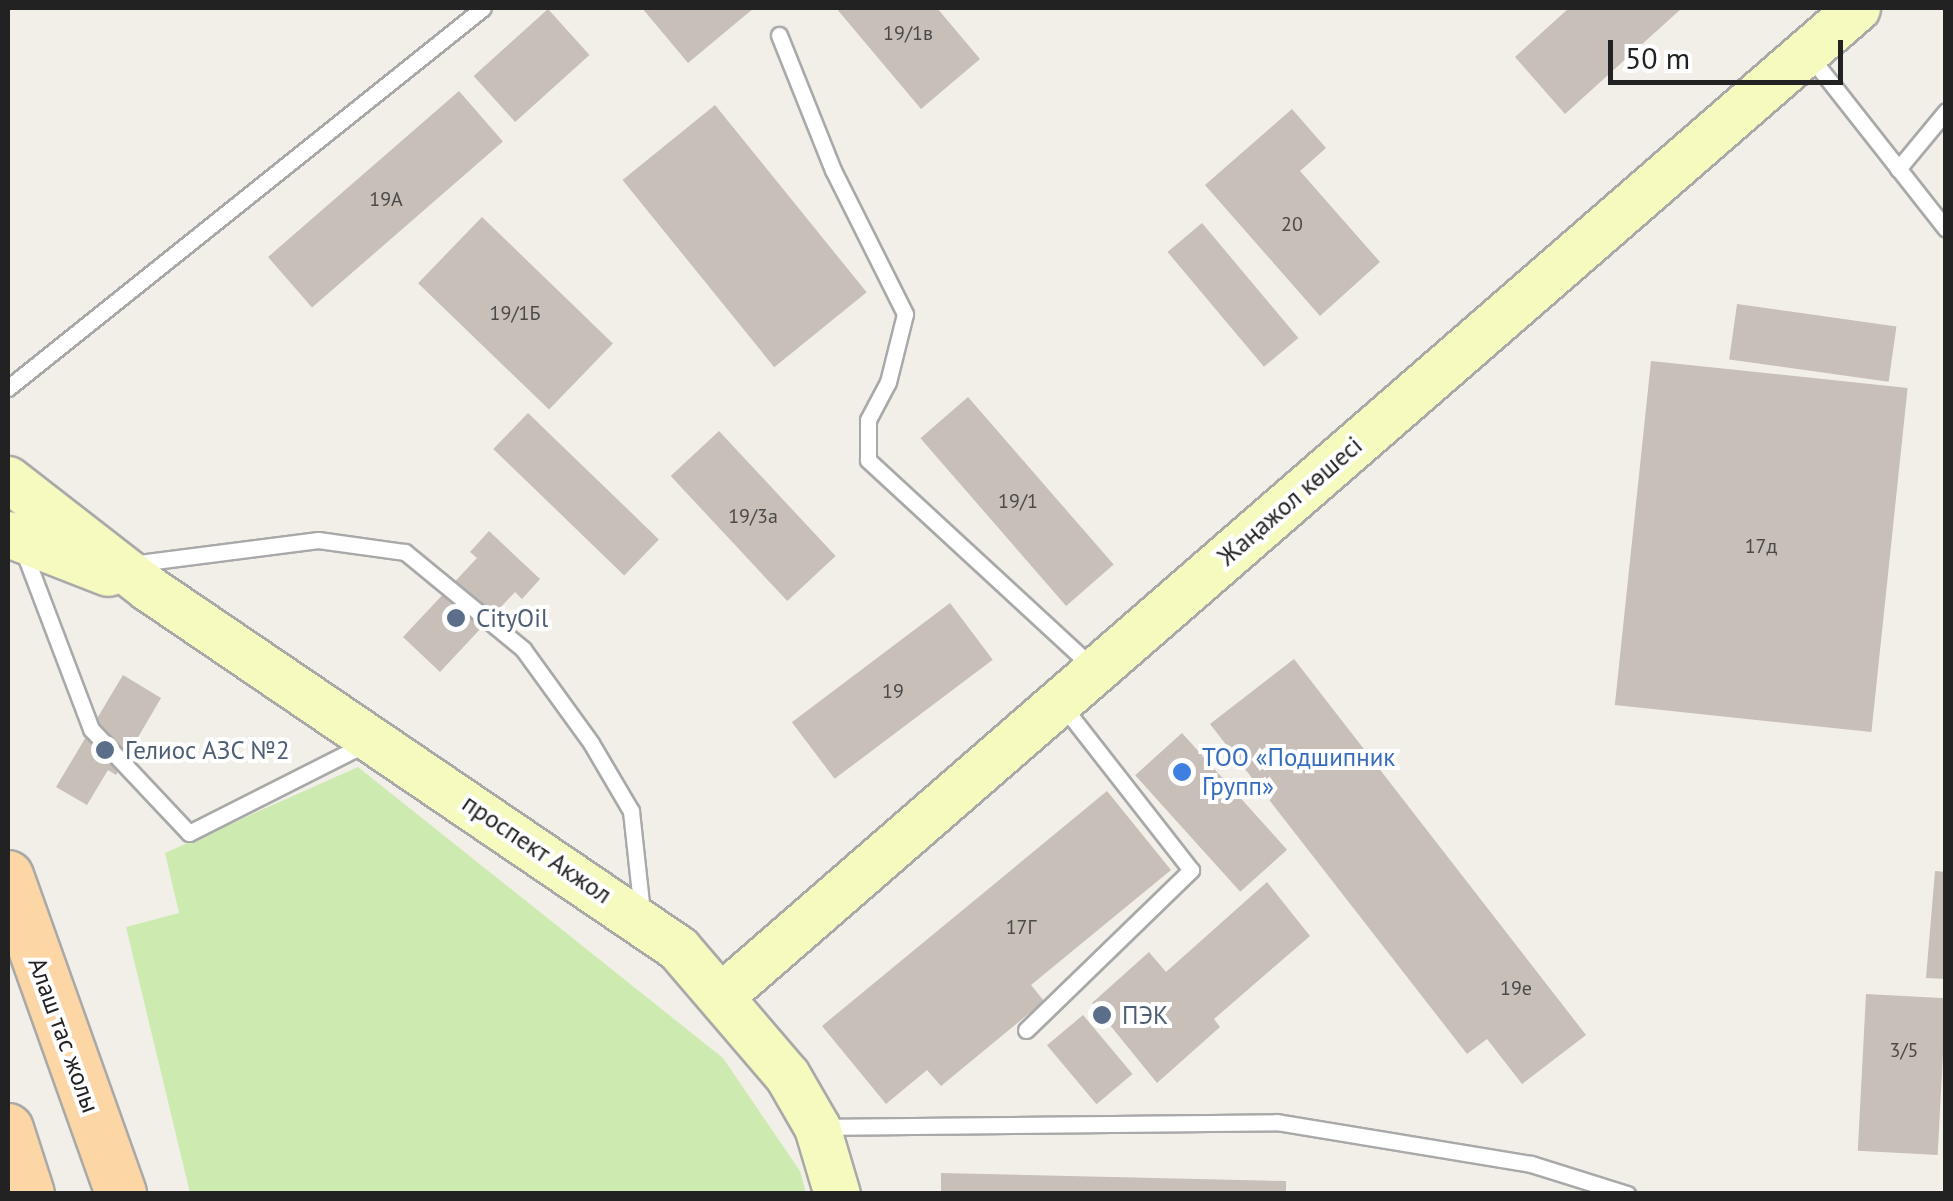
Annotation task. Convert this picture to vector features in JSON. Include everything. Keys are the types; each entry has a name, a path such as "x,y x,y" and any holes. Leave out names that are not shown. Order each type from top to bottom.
{"main road":[{"name":"Жаңажол көшесі","path":"722,995 1858,8"},
{"name":"проспект Акжол","path":"8,479 134,576 643,922 722,995 818,1127 837,1194"},
{"name":"проспект Акжол","path":"13,536 134,576"},
{"name":"Алаш тас жолы","path":"8,876 121,1194"},
{"path":"8,1128 29,1194"}],"lane":[{"path":"8,388 484,8"},
{"path":"779,34 834,170 906,314 888,382 868,420 868,460 1095,670"},
{"path":"1806,52 1946,229"},
{"path":"1898,169 1946,111"},
{"path":"13,536 91,729 190,833 374,740"},
{"path":"134,576 318,540 405,552 523,649 591,743 632,810 643,922"},
{"path":"1026,1030 1191,870 1061,703"},
{"path":"818,1127 1278,1122 1531,1164 1627,1194"}],"green space":[{"path":"358,767 723,1058 800,1171 806,1193 190,1193 126,927 179,913 165,853"}],"building":[{"path":"642,8 754,8 688,63"},
{"path":"836,8 937,8 980,59 921,109"},
{"path":"1569,8 1682,8 1565,114 1515,57"},
{"path":"548,9 589,55 515,122 474,76"},
{"path":"459,91 503,142 312,308 268,257"},
{"path":"715,105 867,292 774,367 623,180"},
{"path":"1292,109 1326,148 1300,171 1380,262 1320,316 1205,185"},
{"path":"482,217 613,343 549,410 418,283"},
{"path":"1202,223 1298,338 1264,367 1168,252"},
{"path":"1737,304 1896,326 1889,382 1729,359"},
{"path":"1651,361 1908,388 1871,732 1615,705"},
{"path":"968,397 1114,565 1066,606 920,438"},
{"path":"528,413 659,539 624,575 493,449"},
{"path":"719,431 836,556 787,601 671,476"},
{"name":"CityOil","path":"489,531 540,579 522,599 515,592 440,672 403,637 477,558 470,552"},
{"path":"950,603 993,660 835,779 792,722"},
{"path":"1294,659 1586,1035 1522,1084 1487,1039 1467,1054 1210,724"},
{"name":"Гелиос АЗС №2","path":"123,675 161,698 116,775 108,770 87,805 56,787"},
{"path":"1182,733 1287,850 1240,892 1135,775"},
{"path":"1107,791 1171,870 1031,985 1044,1001 941,1086 927,1070 886,1104 822,1026"},
{"path":"1935,871 1946,872 1946,979 1926,978"},
{"path":"1267,882 1310,936 1214,1019 1220,1027 1157,1083 1092,1003 1149,952 1166,972"},
{"path":"1866,994 1946,998 1938,1155 1858,1151"},
{"path":"1083,1015 1132,1074 1096,1104 1047,1045"},
{"path":"941,1173 1286,1181 1286,1194 941,1194"}],"place":[{"name":"CityOil","path":"456,618"},
{"name":"Гелиос АЗС №2","path":"105,750"},
{"name":"ТОО «Подшипник Групп»","path":"1182,772"},
{"name":"ПЭК","path":"1102,1015"}]}
